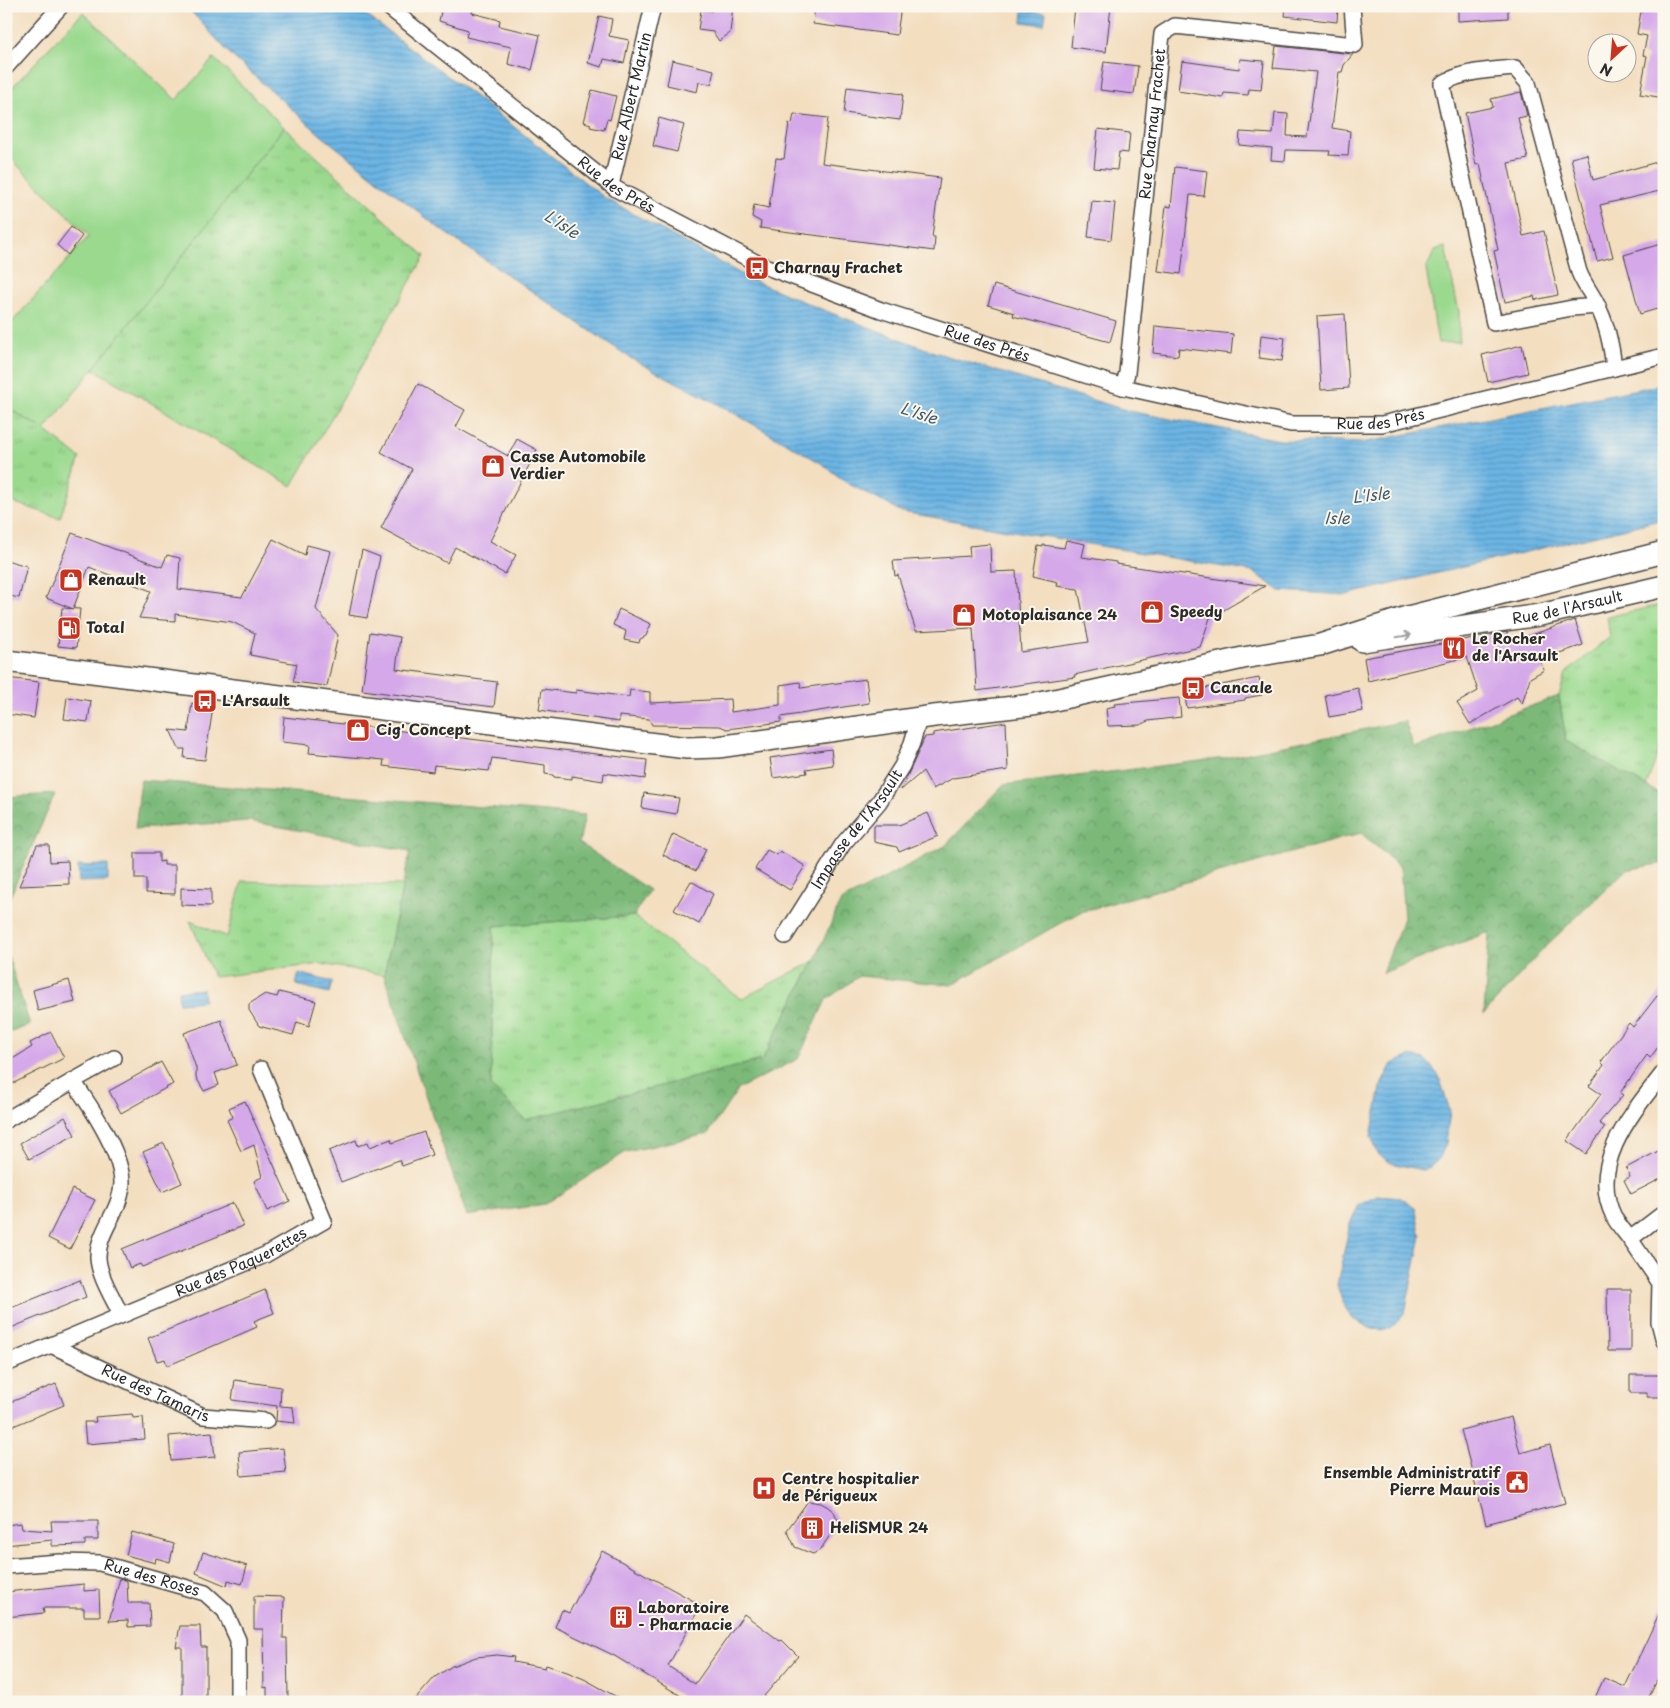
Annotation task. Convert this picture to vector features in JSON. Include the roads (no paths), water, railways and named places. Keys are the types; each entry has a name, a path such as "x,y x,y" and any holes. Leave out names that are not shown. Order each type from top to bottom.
{"main road":[{"path":"6,662 687,748 746,744 919,718 1032,705 1243,658 1320,645 1404,618 1664,552"},
{"path":"1543,582 1547,596 1569,609"},
{"name":"Rue de l'Arsault","path":"1320,645 1377,640 1540,614 1569,609 1664,586"},
{"path":"1508,591 1514,607 1540,614"}],"street":[{"path":"6,67 62,6"},
{"name":"Rue des Prés","path":"386,6 611,185 759,264 881,310 1123,387 1291,424 1382,424 1664,356"},
{"name":"Rue Albert Martin","path":"611,185 653,6"},
{"name":"Rue Charnay Frachet","path":"1123,387 1127,373 1162,34 1175,26 1355,44 1352,6"},
{"path":"1598,306 1572,308 1494,323 1442,84 1453,78 1486,70 1515,68 1528,83 1579,272 1585,288 1598,306 1612,353 1614,368"},
{"name":"Impasse de l'Arsault","path":"785,936 843,844 879,802 902,766 912,744 919,718"},
{"path":"6,1120 114,1058"},
{"name":"Rue des Paquerettes","path":"6,1364 265,1255 324,1221 262,1069"},
{"path":"1664,1072 1633,1112 1614,1144 1605,1184 1609,1203 1615,1218 1660,1283 1659,1322 1664,1341"},
{"path":"73,1081 86,1099 118,1160 122,1182 119,1202 102,1241 98,1258 104,1278 121,1315"},
{"path":"1630,1239 1664,1213"},
{"name":"Rue des Tamaris","path":"51,1345 202,1416 266,1421"},
{"name":"Rue des Roses","path":"6,1566 60,1562 100,1563 205,1593 225,1611 238,1640 238,1702"}],"water":[{"path":"186,6 354,6 481,101 605,198 750,279 821,309 934,352 1129,411 1280,440 1362,443 1664,384 1664,519 1346,595 1280,591 1253,572 902,512 847,483 821,463 716,403 632,359 444,232 322,136 232,56"},
{"path":"1023,11 1046,13 1044,25 1022,22"},
{"path":"108,865 108,881 79,882 78,866"},
{"path":"299,973 332,982 329,993 296,985"},
{"path":"203,989 204,1001 179,1003 178,991"},
{"path":"1410,1056 1425,1059 1439,1076 1450,1111 1446,1143 1440,1158 1429,1168 1422,1170 1391,1163 1378,1154 1371,1136 1382,1083 1392,1064"},
{"path":"1378,1196 1401,1198 1415,1207 1421,1236 1405,1312 1395,1324 1386,1330 1372,1329 1353,1319 1343,1304 1337,1285 1350,1223 1359,1205"}],"place":[{"name":"Charnay Frachet","path":"757,268"},
{"name":"Casse Automobile Verdier","path":"493,466"},
{"name":"Renault","path":"71,580"},
{"name":"Speedy","path":"1152,612"},
{"name":"Motoplaisance 24","path":"964,615"},
{"name":"Total","path":"69,628"},
{"name":"Le Rocher de l'Arsault","path":"1454,648"},
{"name":"Cancale","path":"1193,688"},
{"name":"L'Arsault","path":"205,701"},
{"name":"Cig' Concept","path":"358,730"},
{"name":"Ensemble Administratif Pierre Maurois","path":"1517,1482"},
{"name":"Centre hospitalier de Périgueux","path":"764,1488"},
{"name":"HeliSMUR 24","path":"812,1528"},
{"name":"Laboratoire - Pharmacie","path":"621,1617"}],"water label":[{"name":"L'Isle","path":"562,224"},
{"name":"L'Isle","path":"919,413"},
{"name":"L'Isle","path":"1371,495"},
{"name":"Isle","path":"1337,518"}]}
